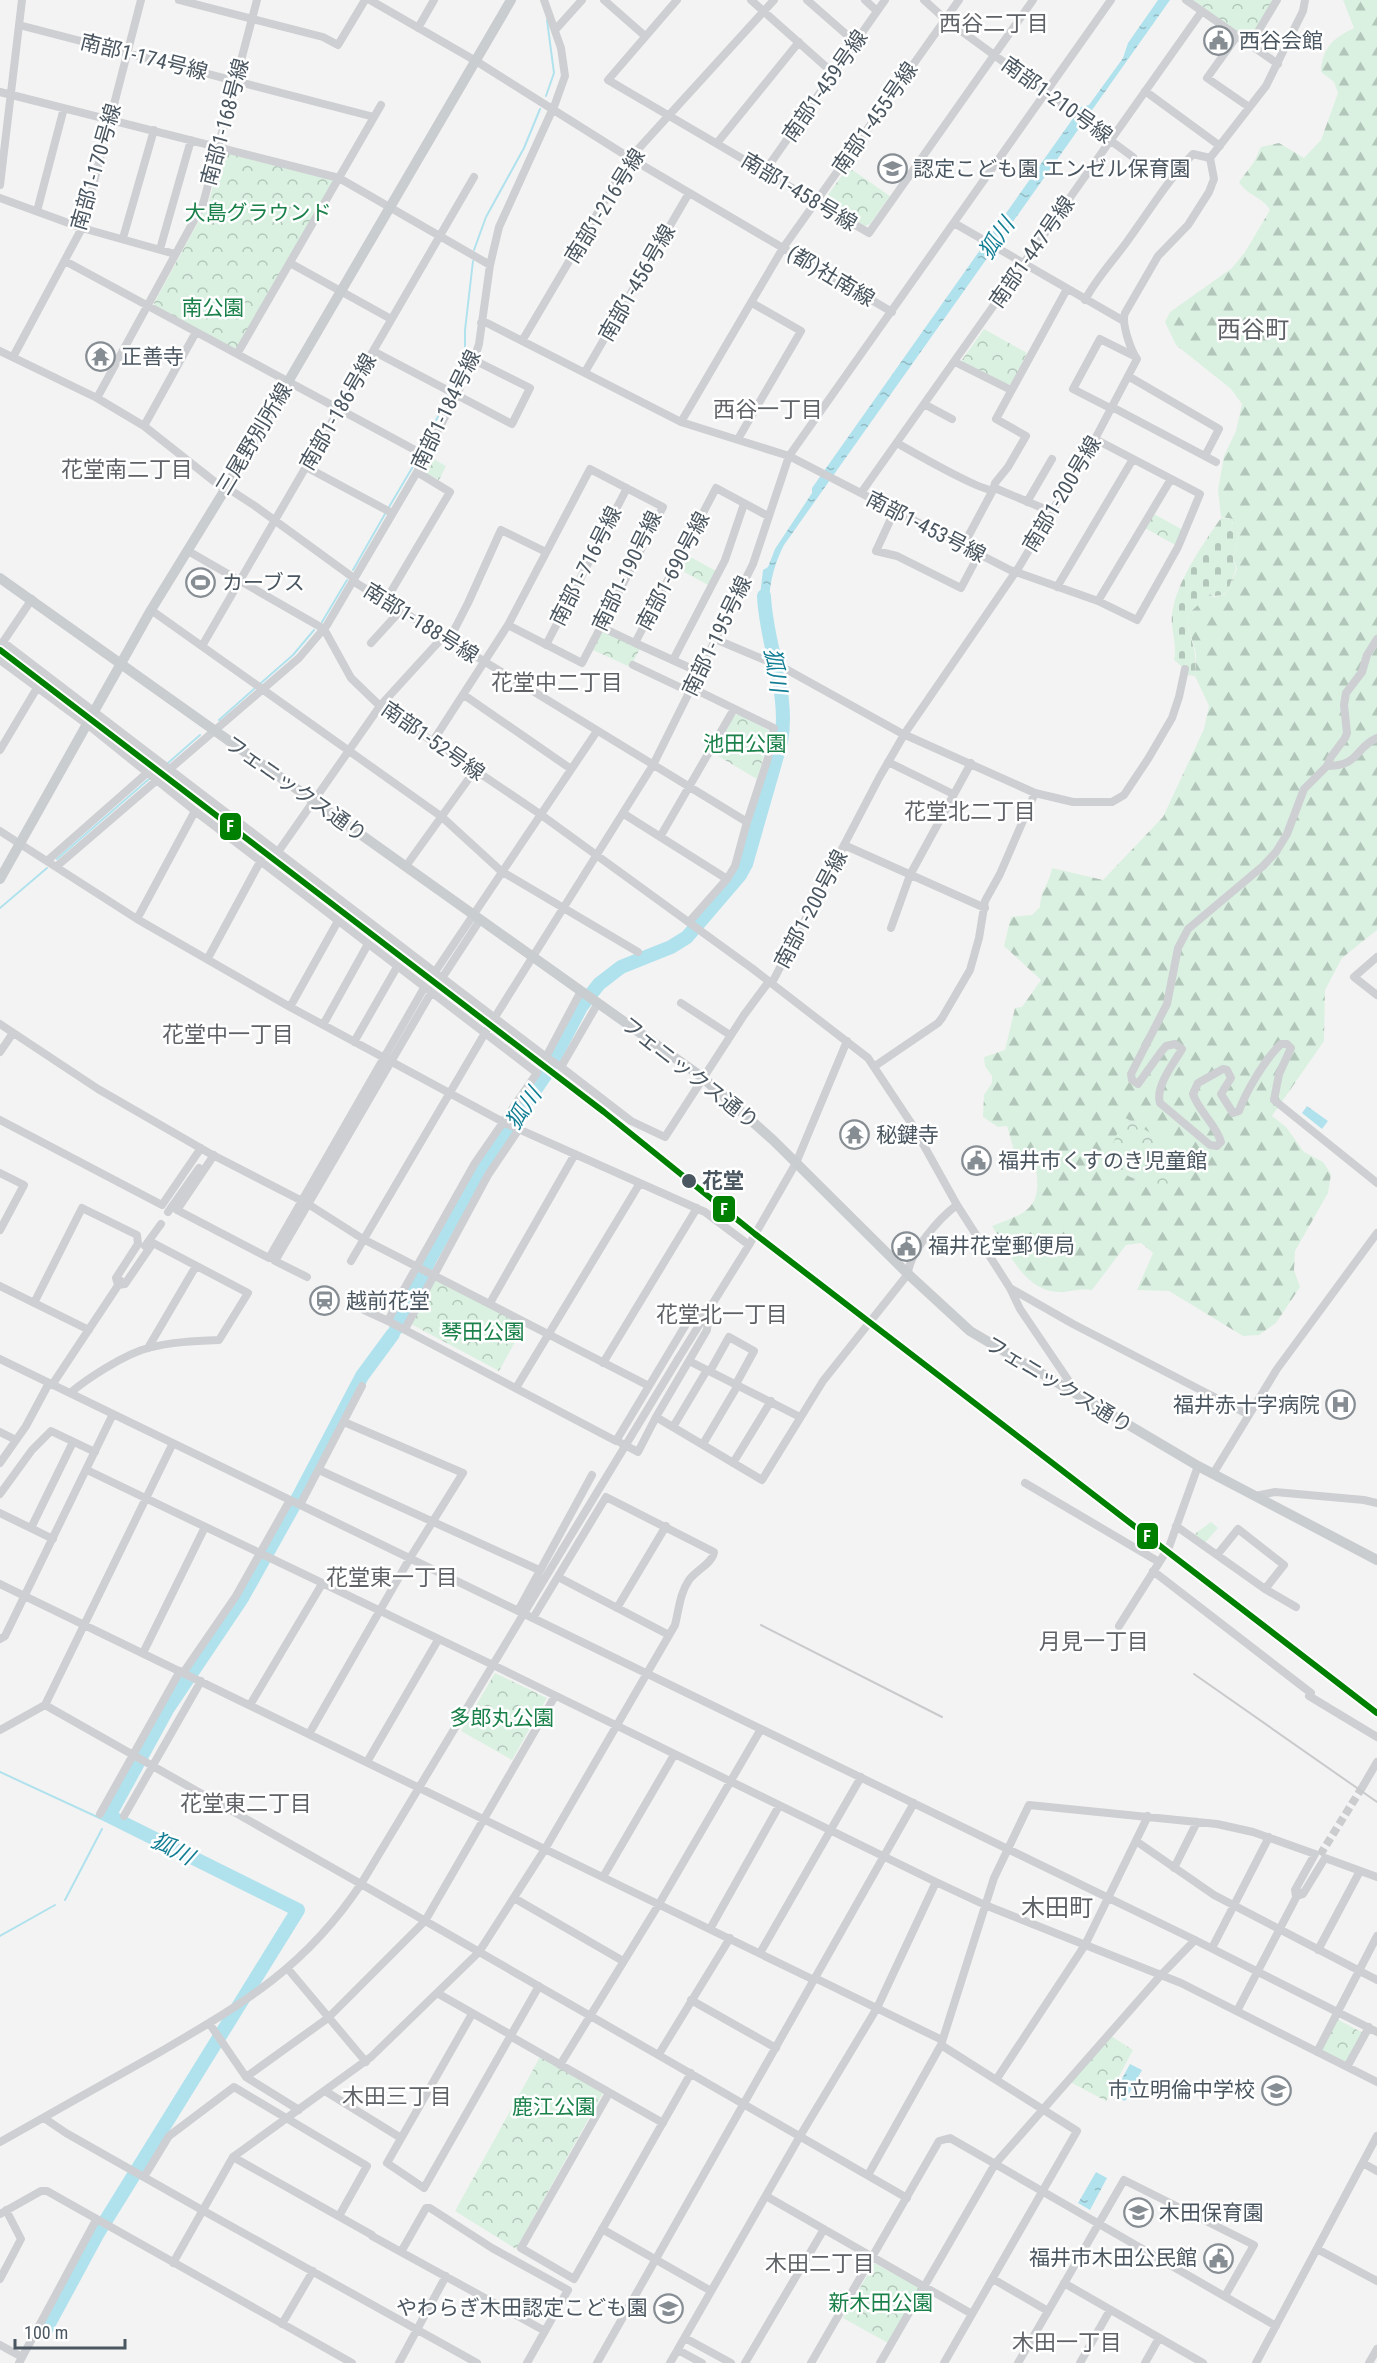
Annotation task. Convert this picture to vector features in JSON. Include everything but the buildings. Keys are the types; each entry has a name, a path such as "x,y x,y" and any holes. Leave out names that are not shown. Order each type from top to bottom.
{"main road":[{"name":"三尾野別所線","path":"0,879 151,610 226,488 511,0"},
{"name":"フェニックス通り","path":"0,579 32,599 121,665 702,1077 752,1120 908,1274 970,1331 1198,1466 1377,1560"}],"street":[{"path":"0,185 5,93 22,0"},
{"name":"南部1-170号線","path":"14,357 82,228 141,0"},
{"path":"179,0 323,37 338,45 365,0"},
{"name":"南部1-168号線","path":"97,398 203,204 257,0"},
{"name":"(都)社南線","path":"370,0 476,61 630,158 892,312 1112,0"},
{"path":"418,28 434,0"},
{"name":"南部1-184号線","path":"57,866 216,732 299,658 324,629 426,456 474,360 479,344 490,265 500,227 565,76 564,60 556,29 544,0"},
{"path":"556,29 582,0"},
{"path":"604,0 645,36 677,0"},
{"path":"751,0 833,73"},
{"name":"南部1-216号線","path":"522,341 630,158 774,0"},
{"path":"807,0 855,42"},
{"path":"865,0 877,11"},
{"name":"南部1-459号線","path":"765,171 885,0"},
{"name":"南部1-210号線","path":"924,0 945,19 1133,157"},
{"name":"南部1-455号線","path":"681,422 783,248 958,0"},
{"name":"南部1-458号線","path":"645,36 608,80 869,233 1033,0"},
{"path":"1186,0 1278,64"},
{"path":"1250,45 1277,0"},
{"path":"1210,158 1266,86 1303,11 1305,0"},
{"name":"南部1-447号線","path":"861,493 1202,11"},
{"name":"南部1-174号線","path":"19,25 374,117"},
{"path":"1237,36 1207,78 1249,108"},
{"path":"717,143 799,42"},
{"path":"1146,91 1220,146"},
{"path":"5,93 339,178 490,265"},
{"path":"237,354 381,105"},
{"path":"37,211 64,108"},
{"path":"123,238 154,130"},
{"path":"160,249 191,140"},
{"path":"1085,300 1094,283 1127,242 1172,176 1193,154 1210,158"},
{"path":"1122,320 1158,256 1188,225 1209,192 1214,179 1210,158"},
{"name":"南部1-186号線","path":"202,646 474,177"},
{"name":"南部1-456号線","path":"585,372 689,193"},
{"path":"0,198 82,228 175,254"},
{"path":"954,223 1122,320 1134,356"},
{"path":"65,261 426,456"},
{"path":"290,263 391,319"},
{"path":"963,546 995,483 1008,467 1026,436 996,419 1066,289"},
{"path":"738,439 801,331 752,303"},
{"name":"南部1-195号線","path":"351,1261 485,1033 653,766 753,564 789,456 892,312"},
{"name":"南部1-453号線","path":"482,324 487,323 681,422 789,456 1016,572 1098,601 1137,620 1178,547 1200,494 1095,439"},
{"path":"144,426 196,332"},
{"path":"1134,356 1100,339 1073,389 1216,462"},
{"name":"南部1-188号線","path":"0,351 97,398 144,426 220,486 275,520 354,579 401,610 747,822"},
{"path":"373,351 512,424 530,388 474,360"},
{"name":"南部1-200号線","path":"560,1067 631,1121 665,1137 730,1035 768,983 774,980 888,762 905,733 1016,572 1052,513 1112,407 1137,359 1134,356"},
{"path":"955,362 1011,390"},
{"path":"1128,376 1219,429 1205,456"},
{"path":"924,404 952,419"},
{"path":"897,443 990,491 997,489 1052,513"},
{"path":"1027,502 1052,459"},
{"path":"1057,587 1133,459"},
{"path":"306,466 392,513"},
{"name":"南部1-190号線","path":"433,741 508,626 590,469 663,507 582,663 508,626"},
{"path":"386,600 450,492 417,472"},
{"path":"1098,601 1171,479"},
{"name":"南部1-716号線","path":"546,645 627,488"},
{"name":"南部1-690号線","path":"699,672 635,643 716,488 768,516"},
{"path":"673,660 725,560 744,504"},
{"path":"895,510 876,551 897,556 961,588 979,554"},
{"path":"278,852 380,706 446,638 468,603 501,530 546,552"},
{"path":"188,550 324,629"},
{"path":"32,599 3,642 494,1019 560,1067 597,1002"},
{"path":"151,610 442,817 501,871 638,952"},
{"path":"371,644 401,610"},
{"path":"601,627 635,643"},
{"name":"南部1-52号線","path":"324,629 351,678 380,706 540,814 768,983"},
{"path":"715,639 782,667 901,733 1035,793 1073,802 1112,802 1124,795 1172,718 1185,669"},
{"path":"1377,639 1367,655 1362,672 1346,693 1344,705 1347,733 1327,766 1304,789 1287,834 1276,852 1263,866 1188,929 1178,948 1167,1004 1133,1070 1132,1080 1138,1084 1166,1046 1175,1044 1182,1049 1161,1087 1158,1096 1160,1102 1210,1145 1216,1146 1221,1142 1219,1134 1193,1094 1198,1083 1223,1069 1227,1070 1231,1078 1221,1094 1233,1113 1239,1111 1245,1092 1256,1079 1271,1053 1281,1044 1287,1044 1291,1048 1279,1074 1274,1101 1377,1183"},
{"path":"0,660 88,725 195,811 537,1073 475,1163 418,1266 398,1326"},
{"path":"633,665 774,728 768,758 738,858 727,879 690,923"},
{"path":"0,750 37,688"},
{"path":"464,695 571,769"},
{"path":"660,837 734,709"},
{"path":"439,975 477,917 501,871 597,731"},
{"path":"1327,766 1342,765 1352,761 1369,742 1377,738"},
{"path":"888,762 953,794"},
{"path":"891,928 910,875 971,763"},
{"path":"406,866 475,770"},
{"path":"47,861 147,773"},
{"path":"874,1066 942,1018 973,961 985,901 1000,874 1035,793"},
{"path":"137,919 195,811"},
{"path":"624,814 727,879"},
{"path":"0,831 137,919 290,1007 504,1122 705,1212 749,1245"},
{"path":"844,845 985,908"},
{"path":"208,958 261,860"},
{"path":"290,1007 338,921"},
{"path":"323,1025 368,944"},
{"path":"1377,957 1354,977 1377,994"},
{"path":"354,1042 397,967"},
{"path":"768,983 847,1041 874,1066 913,1126 957,1205 1010,1288 1020,1309 1080,1397"},
{"path":"272,1259 428,990"},
{"path":"547,1058 582,992"},
{"path":"681,1003 730,1035"},
{"path":"0,1024 98,1089 201,1148 305,1203 363,1239 649,1386"},
{"path":"0,1052 14,1033"},
{"path":"0,2142 253,1996 288,1969 332,1923 361,1884 493,1665 521,1612 562,1550 749,1245 796,1163 847,1041"},
{"path":"0,1120 162,1205 201,1148"},
{"path":"398,1326 432,1274 488,1175 519,1129"},
{"path":"168,1212 212,1154"},
{"path":"212,1154 177,1210 307,1277"},
{"path":"490,1303 575,1154"},
{"path":"0,1173 24,1185 3,1215 0,1230"},
{"path":"516,1388 640,1183"},
{"path":"656,1417 762,1480 800,1417 836,1365 908,1274 908,1263 943,1215 957,1205"},
{"path":"34,1303 82,1208 137,1235 138,1244 116,1278 118,1285"},
{"path":"603,1363 697,1208"},
{"path":"0,1462 50,1384 160,1224"},
{"path":"1214,1474 1277,1369 1377,1233"},
{"path":"70,1394 82,1383 110,1366 148,1348 219,1340 248,1293 153,1243 125,1284 118,1285"},
{"path":"148,1348 196,1266"},
{"path":"0,1286 88,1330"},
{"path":"1010,1288 1073,1324 1249,1415"},
{"path":"362,1298 364,1310 638,1452 708,1328 709,1308"},
{"path":"616,1441 692,1316 709,1308"},
{"path":"673,1427 729,1338 754,1351 703,1444"},
{"path":"0,1359 1212,1948 1373,2030 1347,2067"},
{"path":"689,1361 800,1417"},
{"path":"100,1814 189,1676 236,1596 264,1556 295,1502 319,1470 362,1386"},
{"path":"733,1463 771,1401"},
{"path":"0,1639 5,1636 26,1596 113,1414"},
{"path":"309,1734 410,1558 462,1473 344,1422"},
{"path":"0,1494 32,1450 51,1431 95,1452"},
{"path":"0,1432 16,1440"},
{"path":"31,1528 73,1442"},
{"path":"0,1730 45,1706 173,1443"},
{"path":"1119,1626 1168,1547 1198,1466"},
{"path":"87,1470 493,1665 936,1882 985,1905 1181,1983 1377,2082"},
{"path":"319,1470 538,1570"},
{"path":"521,1612 538,1570 592,1475"},
{"path":"1025,1483 1159,1562"},
{"path":"1255,1496 1275,1492 1377,1503"},
{"path":"173,2263 233,2157 366,2062 479,1952 545,1849 675,1625 684,1588 693,1575 714,1555 712,1550 606,1497 533,1618"},
{"path":"0,1513 53,1539"},
{"path":"1176,1526 1265,1589 1296,1607"},
{"path":"143,1653 205,1527"},
{"path":"617,1608 666,1527"},
{"path":"1216,1555 1238,1529 1284,1565 1265,1589"},
{"path":"1153,1571 1311,1693 1309,1696 1377,1737"},
{"path":"558,1577 669,1635"},
{"path":"0,1584 877,2008 941,2043 1077,2131 944,2363"},
{"path":"250,1705 322,1584"},
{"path":"368,1762 438,1640"},
{"path":"124,1816 152,1766 189,1676"},
{"path":"246,2077 328,2018 425,1921 555,1696"},
{"path":"45,1706 745,2103 907,2198"},
{"path":"560,2065 659,1904 761,1729"},
{"path":"603,1877 674,1755"},
{"path":"1363,1786 1377,1762"},
{"path":"760,1953 861,1777"},
{"path":"597,2363 914,1803"},
{"path":"868,2175 941,2043 994,1878 1029,1805 1080,1812 1148,1816 1197,1822 1269,1837 1315,1854 1295,1890 1296,1896"},
{"path":"710,1929 780,1806"},
{"path":"996,2080 1085,1946 1148,1816"},
{"path":"1174,1868 1197,1822"},
{"path":"1212,1948 1269,1837"},
{"path":"1136,1841 1214,1895 1377,1980"},
{"path":"1237,2011 1296,1896 1320,1856"},
{"path":"1296,1896 1303,1894 1325,1858 1377,1877"},
{"path":"1318,1950 1360,1871"},
{"path":"670,2363 800,2136 877,2008 936,1882"},
{"path":"514,1898 623,1961"},
{"path":"1317,2052 1377,1936"},
{"path":"659,2054 729,1938"},
{"path":"880,2363 995,2164 1195,1940"},
{"path":"288,1969 366,2062"},
{"path":"472,2014 387,2163 424,2188 539,1986"},
{"path":"437,1993 663,2123"},
{"path":"691,2000 776,2048"},
{"path":"209,2023 246,2077 299,2110"},
{"path":"609,2093 521,2248 574,2279 691,2073"},
{"path":"144,2177 169,2136 234,2087 367,2166 339,2216"},
{"path":"325,2091 401,2138"},
{"path":"44,2118 202,2210 477,2363"},
{"path":"1257,2363 1377,2136"},
{"path":"811,2363 939,2141 951,2138 1276,2325"},
{"path":"233,2157 545,2331"},
{"path":"1363,2163 1377,2171"},
{"path":"1018,2363 1124,2180 1254,2246 1225,2296"},
{"path":"0,2279 21,2239 3,2212 41,2191 47,2192 282,2324 338,2359 352,2363"},
{"path":"766,2196 972,2314"},
{"path":"401,2252 426,2208 430,2208 492,2248 568,2290 527,2363"},
{"path":"0,2345 20,2360 96,2220"},
{"path":"602,2229 711,2291"},
{"path":"745,2363 824,2229"},
{"path":"1317,2249 1377,2281"},
{"path":"282,2324 313,2271"},
{"path":"399,2363 446,2276"},
{"path":"993,2279 1048,2311"},
{"path":"1064,2283 1203,2363"},
{"path":"1080,2363 1110,2310"},
{"path":"685,2338 731,2363"},
{"path":"1145,2363 1159,2338"},
{"path":"1369,2363 1377,2349"},
{"path":"678,2350 702,2363"}],"green space":[{"path":"1193,0 1274,0 1252,38 1248,39"},
{"path":"1343,0 1377,0 1377,930 1342,958 1325,990 1324,1041 1272,1116 1286,1127 1304,1152 1323,1162 1331,1174 1328,1193 1295,1251 1294,1270 1300,1287 1276,1323 1259,1335 1243,1336 1169,1291 1137,1290 1153,1253 1141,1243 1126,1245 1092,1290 1059,1292 1047,1290 1036,1285 1018,1268 992,1226 1029,1208 1036,1193 1036,1169 1017,1161 1007,1126 998,1127 983,1117 984,1095 992,1083 992,1076 985,1066 984,1057 1005,1050 1015,1008 1022,1007 1041,980 1004,946 1011,917 1032,915 1040,907 1052,868 1103,880 1163,817 1204,729 1209,706 1195,676 1196,653 1187,623 1188,614 1210,594 1214,597 1224,595 1237,569 1233,558 1239,533 1231,531 1233,519 1221,517 1218,490 1224,456 1236,431 1242,404 1231,389 1176,345 1165,322 1170,312 1232,268 1245,252 1270,210 1239,182 1254,162 1261,147 1279,143 1304,158 1321,140 1338,93 1334,82 1321,72 1324,56 1335,40 1354,28"},
{"name":"大島グラウンド","path":"222,154 332,180 333,183 237,348 234,349 154,306 208,204"},
{"path":"848,167 890,196 870,224 865,226 827,204 825,199"},
{"path":"984,329 1027,353 1011,384 1007,385 962,360"},
{"path":"430,457 446,466 439,480 426,473 425,468"},
{"path":"1154,514 1183,530 1175,545 1145,528"},
{"path":"1221,518 1233,519 1231,531 1239,533 1233,558 1236,569 1228,590 1223,595 1210,594 1188,614 1187,623 1195,653 1195,676 1187,675 1187,671 1174,660 1172,614 1179,589 1191,564"},
{"path":"685,554 716,571 708,585 677,568"},
{"path":"605,632 640,649 630,667 593,650 601,634"},
{"name":"池田公園","path":"738,714 768,730 770,734 757,779 713,753 734,716"},
{"path":"1124,1117 1162,1140 1188,1164 1168,1194 1104,1165"},
{"name":"琴田公園","path":"436,1278 525,1324 499,1371 411,1324"},
{"path":"1211,1522 1218,1528 1204,1544 1192,1536"},
{"name":"多郎丸公園","path":"495,1673 547,1698 512,1760 461,1731"},
{"path":"1337,2019 1363,2033 1346,2063 1320,2050"},
{"path":"1111,2036 1133,2050 1106,2101 1070,2082"},
{"name":"鹿江公園","path":"540,2057 603,2093 516,2249 455,2211"},
{"name":"新木田公園","path":"874,2263 920,2288 888,2343 843,2318"}],"water":[{"path":"1158,0 1170,0 784,545 772,577 770,612 762,614 760,595 763,570 768,567 775,549 812,493 812,488 1081,107 1089,105 1123,58 1128,43"},
{"path":"1307,1106 1328,1121 1322,1129 1302,1113"},
{"path":"1130,2064 1142,2070 1125,2101 1113,2095"},
{"path":"1096,2172 1107,2178 1090,2210 1078,2203"}],"waterway":[{"path":"546,96 554,73 547,20"},
{"path":"474,250 486,217 524,148 540,109"},
{"path":"465,362 465,330 473,261"},
{"path":"452,388 461,371"},
{"path":"422,449 448,396"},
{"path":"389,507 418,458"},
{"path":"353,570 385,514"},
{"path":"322,622 347,580"},
{"name":"狐川","path":"396,1329 431,1257 479,1172 546,1074 581,1007 599,984 621,967 671,947 687,937 740,875 746,864 781,742 783,724 780,687 764,596"},
{"path":"261,683 293,655 314,630"},
{"path":"219,720 254,689"},
{"path":"168,763 200,735"},
{"path":"57,859 149,779"},
{"path":"0,908 47,868"},
{"name":"狐川","path":"44,2333 98,2233 298,1910 109,1816 168,1708 242,1598 362,1376 393,1334"},
{"path":"0,1772 106,1821 109,1816"},
{"path":"65,1900 102,1829"},
{"path":"0,1936 55,1905"}],"tunnel":[{"path":"1320,1855 1363,1786"}],"railway":[{"path":"761,1625 942,1717"},
{"path":"1194,1674 1377,1802"}],"transit line":[{"name":"F","path":"0,650 604,1112 755,1234 1377,1713"}],"place":[{"name":"西谷会館","path":"1218,41"},
{"name":"認定こども園 エンゼル保育園","path":"892,169"},
{"name":"正善寺","path":"100,357"},
{"name":"カーブス","path":"201,583"},
{"name":"秘鍵寺","path":"855,1135"},
{"name":"福井市くすのき児童館","path":"977,1161"},
{"name":"花堂","path":"689,1181"},
{"name":"福井花堂郵便局","path":"907,1246"},
{"name":"越前花堂","path":"325,1301"},
{"name":"福井赤十字病院","path":"1341,1405"},
{"name":"市立明倫中学校","path":"1276,2090"},
{"name":"木田保育園","path":"1138,2213"},
{"name":"福井市木田公民館","path":"1218,2258"},
{"name":"やわらぎ木田認定こども園","path":"669,2308"}],"district":[{"name":"西谷二丁目","path":"994,23"},
{"name":"西谷町","path":"1253,330"},
{"name":"西谷一丁目","path":"768,409"},
{"name":"花堂南二丁目","path":"127,469"},
{"name":"花堂中二丁目","path":"557,682"},
{"name":"花堂北二丁目","path":"970,811"},
{"name":"花堂中一丁目","path":"228,1034"},
{"name":"花堂北一丁目","path":"722,1314"},
{"name":"花堂東一丁目","path":"392,1577"},
{"name":"月見一丁目","path":"1094,1641"},
{"name":"花堂東二丁目","path":"246,1803"},
{"name":"木田町","path":"1057,1908"},
{"name":"木田三丁目","path":"397,2096"},
{"name":"木田二丁目","path":"820,2263"},
{"name":"木田一丁目","path":"1067,2342"}],"park label":[{"name":"南公園","path":"213,308"}]}
